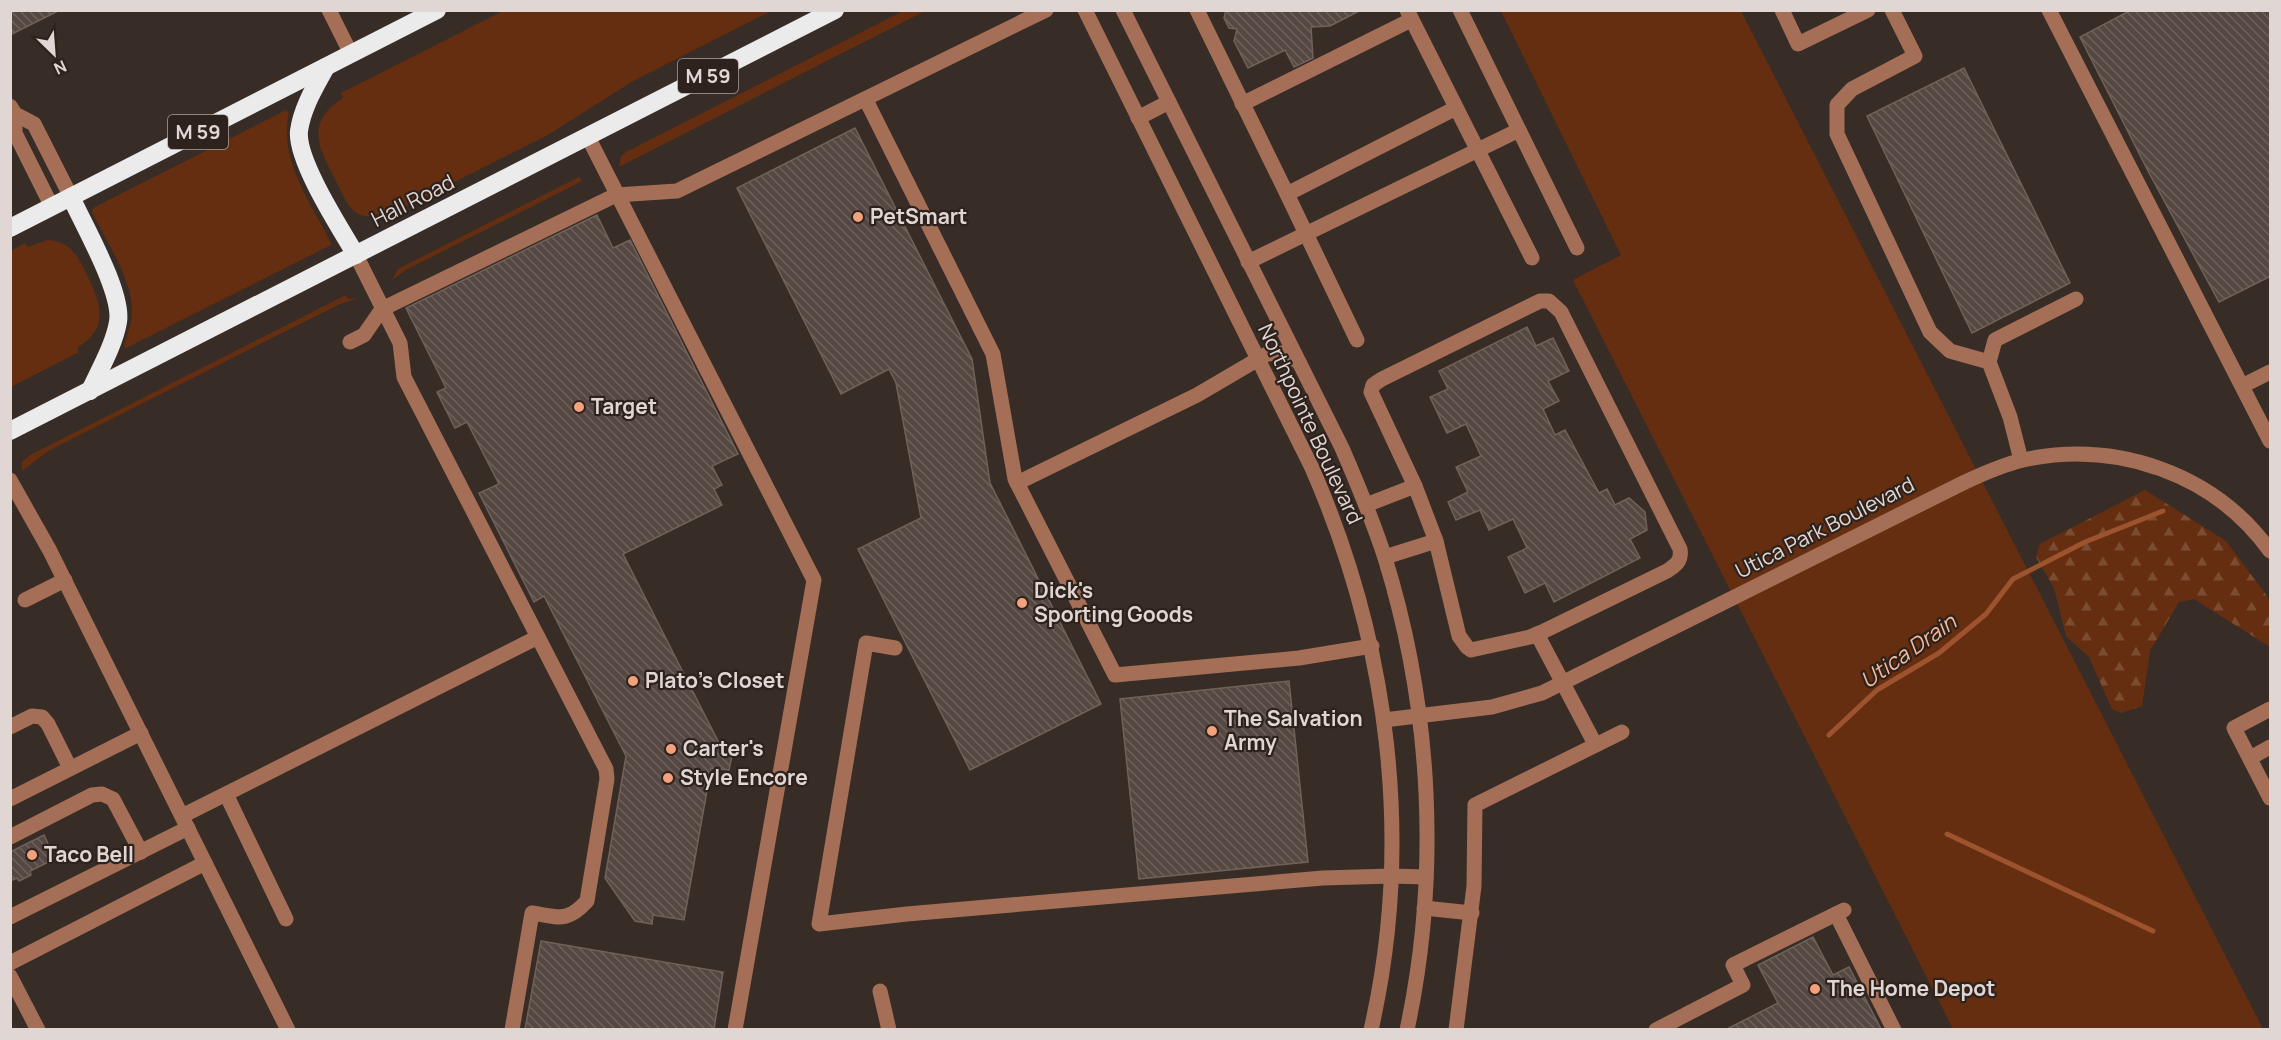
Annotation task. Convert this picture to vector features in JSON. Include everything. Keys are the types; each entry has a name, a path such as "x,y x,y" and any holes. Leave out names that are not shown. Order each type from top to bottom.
{"highway":[{"name":"M 59","path":"10,228 437,10"},
{"name":"Hall Road","path":"10,431 831,12"},
{"path":"326,67 302,116 299,140 306,162 356,255"},
{"path":"71,197 112,286 119,310 115,333 90,391"}],"street":[{"path":"329,10 351,54"},
{"path":"350,342 364,335 382,309 616,195 677,191 1046,10"},
{"name":"Northpointe Boulevard","path":"1085,10 1328,503 1350,566 1372,646 1384,720 1392,818 1391,876 1383,964 1371,1029"},
{"name":"Northpointe Boulevard","path":"1123,10 1342,448 1366,505 1384,557 1403,629 1419,717 1427,815 1424,908 1417,976 1407,1029"},
{"path":"1197,10 1357,340"},
{"path":"1460,10 1577,248"},
{"path":"1782,10 1798,44 1842,16 1868,10"},
{"path":"1892,10 1915,56 1852,89 1837,105 1837,134 1930,332 1950,351 1989,362"},
{"path":"2049,10 2271,441"},
{"path":"1242,104 1409,15 1532,258"},
{"path":"866,100 993,354 1017,483 1115,675 1299,658 1372,646"},
{"path":"1138,118 1169,102"},
{"path":"1287,194 1456,108"},
{"path":"13,110 34,124 71,197"},
{"path":"13,110 15,133 52,207"},
{"path":"1248,262 1519,130"},
{"path":"588,137 814,580 735,1029"},
{"path":"356,255 400,343 404,377 606,769 607,779 587,901 576,913 563,918 532,913 513,1029"},
{"path":"2021,460 2010,417 1989,362 1995,340 2076,299"},
{"path":"1540,301 1549,301 1557,305 1675,538 1681,557 1677,564 1667,571 1537,634 1471,650 1459,636 1436,541 1415,486 1373,399 1371,392 1373,385 1540,301"},
{"path":"1017,483 1197,395 1267,354 1283,353 1299,362"},
{"path":"2242,386 2271,372"},
{"name":"Utica Park Boulevard","path":"1384,720 1508,704 1564,683 1963,483 2021,460 2054,455 2091,454 2125,458 2160,468 2192,482 2221,502 2251,528 2271,551"},
{"path":"10,480 65,580 288,1029"},
{"path":"1366,505 1415,486"},
{"path":"1384,557 1436,541"},
{"path":"25,600 65,580"},
{"path":"1537,634 1595,744"},
{"path":"10,917 141,852 225,794 538,637"},
{"path":"895,648 866,643 819,924 917,913 1311,879 1426,877"},
{"path":"2271,710 2234,728 2271,798"},
{"path":"10,727 32,716 42,717 48,724 70,768"},
{"path":"1456,1029 1472,913 1475,805 1622,732"},
{"path":"10,799 141,733"},
{"path":"2250,758 2271,747"},
{"path":"225,794 286,919"},
{"path":"10,837 92,795 107,796 113,799 141,852"},
{"path":"10,845 94,804 119,809"},
{"path":"10,963 205,863"},
{"path":"1424,908 1472,913"},
{"path":"1656,1029 1743,985 1733,965 1840,912 1894,1029"},
{"path":"10,976 38,1029"},
{"path":"880,991 889,1029"}],"green space":[{"path":"905,10 925,11 619,167 621,156 626,152"},
{"path":"503,11 771,11 635,80 546,136 391,214 389,210 370,216 358,214 345,200 321,148 319,127 323,117 343,98 341,93"},
{"path":"1501,11 1741,11 2263,1029 1953,1029 1573,280 1621,255"},
{"path":"286,110 289,113 288,147 292,164 331,245 124,349 132,317 131,300 123,274 92,212 93,208"},
{"path":"579,177 582,181 406,270 392,280 398,269"},
{"path":"48,240 68,247 80,262 99,305 98,323 94,332 77,348 79,352 11,387 11,251 25,243 28,247"},
{"path":"346,295 348,299 358,298 340,304 48,451 22,471 22,462 30,455"},
{"path":"2145,490 2226,541 2267,596 2270,604 2270,647 2194,599 2179,602 2150,651 2142,706 2121,713 2112,709 2089,657 2066,636 2054,588 2036,557 2040,544"}],"building":[{"path":"10,10 60,10 10,35"},
{"path":"1226,10 1361,10 1330,26 1311,27 1313,58 1294,67 1285,50 1248,68 1234,41 1237,29 1229,28 1224,18"},
{"path":"2131,10 2271,10 2271,276 2219,302 2148,171 2080,37"},
{"path":"1964,68 2070,283 1972,333 1867,116"},
{"path":"855,128 972,359 990,483 1101,704 970,770 858,549 921,518 896,383 889,369 841,394 737,188"},
{"name":"Target","path":"597,215 613,248 630,240 738,454 712,466 722,485 714,489 722,505 623,554 718,741 734,746 729,770 711,768 684,920 653,915 652,924 635,921 605,878 626,756 544,596 534,602 479,493 499,484 467,422 455,428 437,392 446,388 406,308"},
{"path":"1527,327 1536,346 1553,338 1569,371 1548,381 1559,401 1543,409 1555,435 1565,430 1599,493 1607,489 1615,505 1629,498 1645,512 1647,530 1630,539 1640,558 1554,602 1545,583 1525,593 1508,557 1527,548 1513,519 1489,530 1480,510 1456,520 1448,502 1468,492 1456,467 1481,456 1466,424 1447,433 1430,397 1448,389 1439,371"},
{"path":"1289,681 1308,862 1139,879 1120,699"},
{"name":"Taco Bell","path":"44,835 55,859 30,871 31,875 19,881 17,878 10,881 10,852"},
{"name":"The Home Depot","path":"1813,937 1833,975 1849,967 1881,1029 1727,1029 1778,1003 1758,965"},
{"path":"541,941 723,972 714,1029 525,1029"}],"waterway":[{"name":"Utica Drain","path":"1829,735 1877,690 1939,653 1986,614 2013,579 2085,542 2163,511"},
{"path":"1947,834 2153,931"}],"place":[{"name":"PetSmart","path":"858,217"},
{"name":"Target","path":"579,407"},
{"name":"Dick's Sporting Goods","path":"1022,603"},
{"name":"Plato's Closet","path":"633,681"},
{"name":"The Salvation Army","path":"1212,731"},
{"name":"Carter's","path":"671,749"},
{"name":"Style Encore","path":"668,778"},
{"name":"Taco Bell","path":"32,855"},
{"name":"The Home Depot","path":"1815,989"}]}
